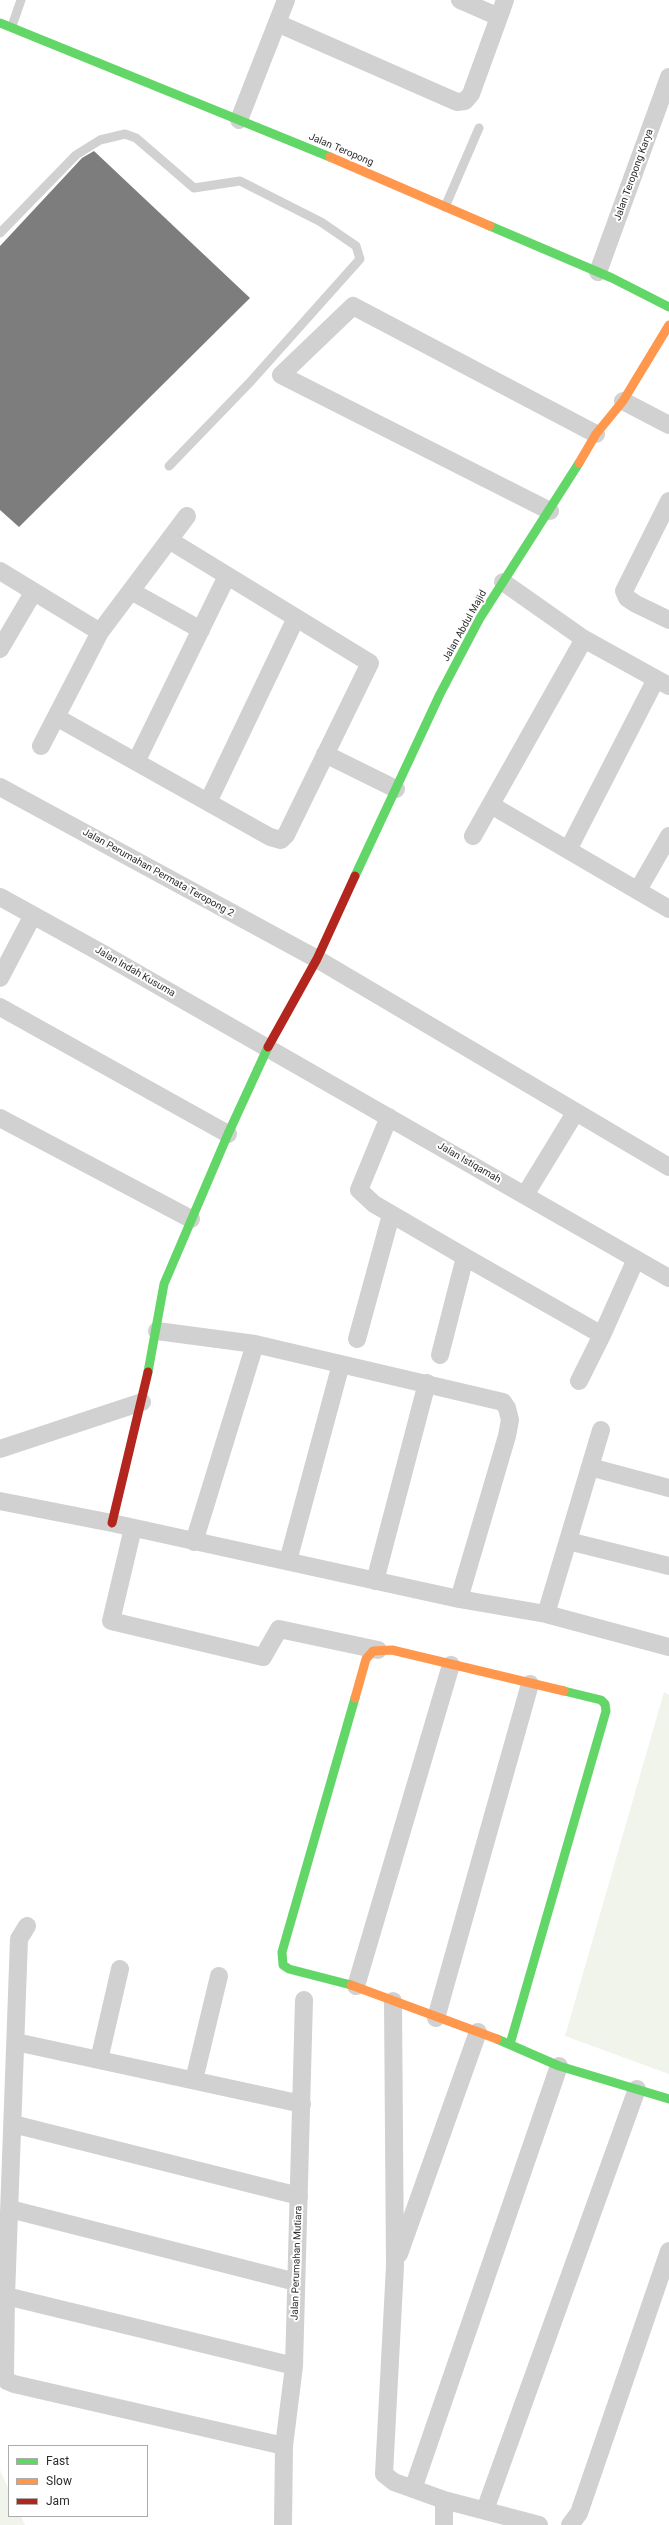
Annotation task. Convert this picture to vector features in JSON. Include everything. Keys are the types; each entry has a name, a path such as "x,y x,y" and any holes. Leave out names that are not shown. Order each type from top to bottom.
{"street":[{"path":"239,120 286,0"},
{"path":"460,0 499,17"},
{"path":"277,23 457,102 465,102 471,94 505,0"},
{"name":"Jalan Teropong","path":"0,23 12,26 445,206 598,272 669,308"},
{"name":"Jalan Teropong Karya","path":"598,272 669,77"},
{"path":"550,511 281,375 353,306 596,434"},
{"name":"Jalan Abdul Majid","path":"112,1523 142,1402 156,1331 157,1310 164,1284 228,1134 268,1048 317,960 440,694 480,618 550,511 596,434 623,401 669,325"},
{"path":"623,401 669,425"},
{"path":"669,501 624,591 627,598 636,604 669,620"},
{"path":"41,746 100,632 187,516"},
{"path":"56,717 270,837 281,840 286,834 370,663 169,540"},
{"path":"0,571 33,593 100,632"},
{"path":"136,762 227,576"},
{"path":"503,582 584,640 662,683 568,850"},
{"path":"131,591 201,630"},
{"path":"0,649 33,593"},
{"path":"208,802 296,618"},
{"path":"473,836 584,640"},
{"path":"325,754 396,789"},
{"name":"Jalan Perumahan Permata Teropong 2","path":"0,787 317,960 669,1167"},
{"path":"491,805 669,909"},
{"path":"638,890 669,836"},
{"name":"Jalan Indah Kusuma","path":"0,897 268,1048"},
{"path":"0,978 33,915"},
{"path":"0,1007 228,1134"},
{"name":"Jalan Istiqamah","path":"268,1048 669,1278"},
{"path":"525,1195 574,1112"},
{"path":"389,1117 359,1190 365,1198 602,1335"},
{"path":"0,1118 191,1219"},
{"path":"357,1339 391,1214"},
{"path":"440,1355 465,1257"},
{"path":"578,1381 602,1335 636,1259"},
{"path":"156,1331 255,1344 503,1402 507,1408 510,1420 459,1599"},
{"path":"194,1542 255,1344"},
{"path":"288,1561 341,1364"},
{"path":"375,1581 427,1383"},
{"path":"0,1449 142,1402"},
{"path":"546,1614 601,1430"},
{"path":"590,1467 669,1488"},
{"path":"0,1501 112,1523 459,1599 546,1614 669,1647"},
{"path":"133,1528 111,1621 263,1657 279,1629 378,1650 392,1650 601,1700 605,1704 606,1711 510,2044"},
{"path":"568,1541 669,1566"},
{"path":"378,1650 373,1651 366,1659 282,1952 283,1965 289,1969 356,1986 436,2018 510,2044 559,2066 669,2099"},
{"path":"356,1986 451,1665"},
{"path":"436,2018 530,1684"},
{"path":"27,1926 19,1939 6,2296 5,2376 7,2381 14,2384 284,2446"},
{"path":"99,2060 120,1969"},
{"path":"194,2080 219,1976"},
{"name":"Jalan Perumahan Mutiara","path":"283,2525 284,2446 294,2366 304,2000"},
{"path":"393,2001 395,2266 383,2469 389,2478 413,2489 444,2500 538,2525"},
{"path":"395,2266 478,2032"},
{"path":"16,2042 302,2104"},
{"path":"413,2489 559,2066"},
{"path":"484,2510 637,2089"},
{"path":"13,2124 299,2196"},
{"path":"10,2209 296,2282"},
{"path":"570,2525 579,2513 669,2251"},
{"path":"6,2296 294,2366"},
{"path":"444,2500 444,2525"}],"lane":[{"path":"12,26 21,0"},
{"path":"445,206 479,128"},
{"path":"0,234 76,155 100,140 125,134 136,138 194,188 240,181 321,222 356,246 360,260 252,380 169,466"}],"shaded area":[{"path":"664,1692 669,1695 669,2074 565,2036"},
{"path":"0,2470 8,2488 8,2517 21,2517 25,2525 0,2525"}],"building":[{"path":"94,151 250,298 19,527 0,510 0,246 82,158"}],"traffic: fast":[{"path":"0,23 330,157"},
{"path":"490,226 612,278 669,307"},
{"path":"355,876 440,694 480,618 579,463"},
{"path":"148,1372 164,1284 228,1134 268,1047"},
{"path":"510,2044 606,1711 605,1704 601,1700 564,1691"},
{"path":"351,1985 289,1969 283,1965 282,1952 355,1698"},
{"path":"497,2039 559,2066 669,2099"}],"traffic: slow":[{"path":"330,157 490,226"},
{"path":"579,463 596,434 623,401 669,325"},
{"path":"355,1698 366,1659 373,1651 392,1650 564,1691"},
{"path":"351,1985 497,2039"}],"traffic: jam":[{"path":"268,1047 317,959 355,876"},
{"path":"112,1523 148,1372"}]}
